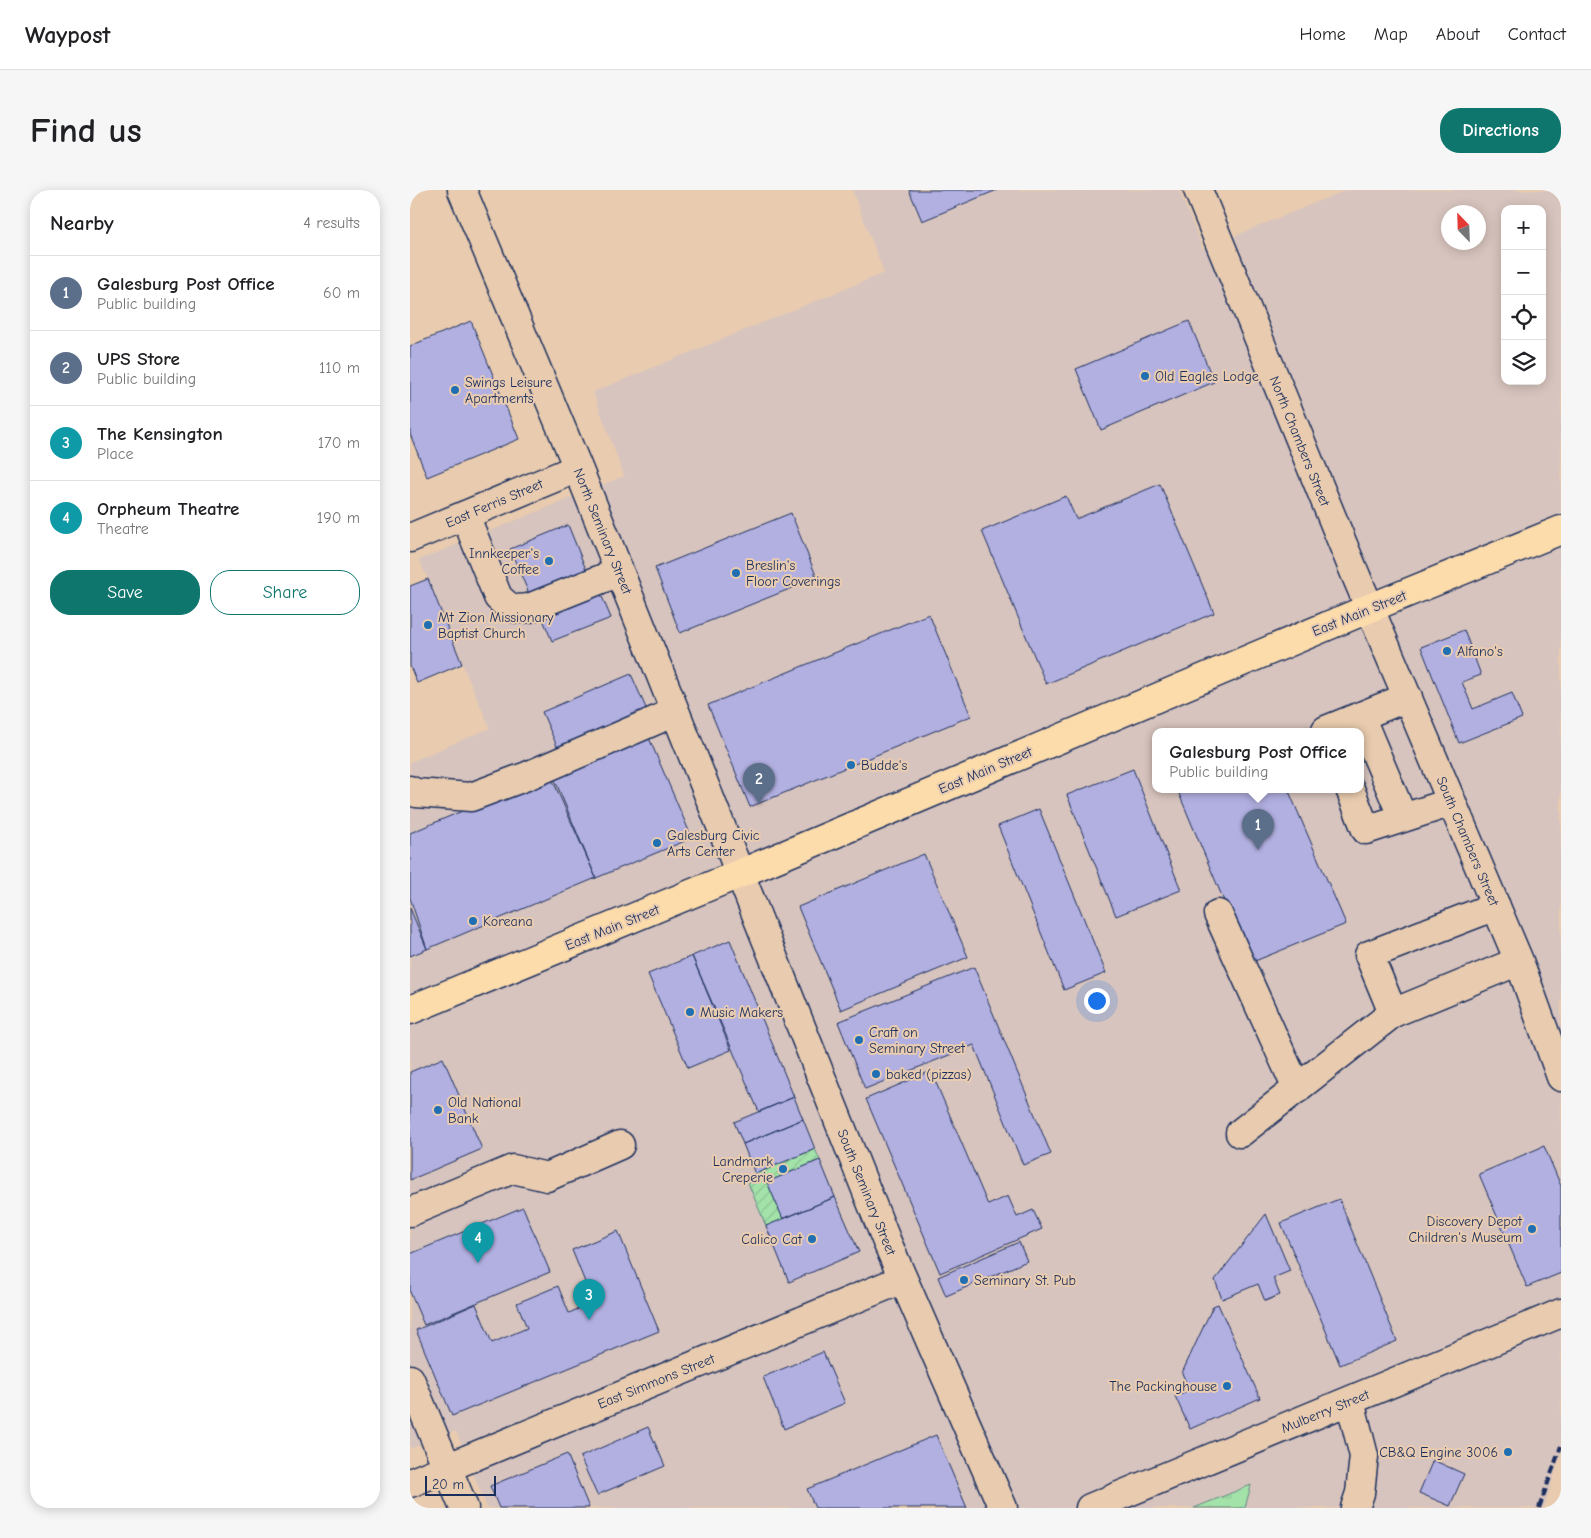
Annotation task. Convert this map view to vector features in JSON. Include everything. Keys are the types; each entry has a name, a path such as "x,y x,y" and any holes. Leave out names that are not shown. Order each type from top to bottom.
{"main road":[{"name":"East Main Street","path":"410,1010 739,874 1370,608 1561,530"}],"street":[{"name":"North Seminary Street","path":"462,190 578,468 739,874"},
{"name":"North Chambers Street","path":"1198,190 1370,608"},
{"name":"East Ferris Street","path":"410,538 578,468"},
{"path":"465,515 498,598 507,606 517,610 530,608 619,572"},
{"name":"South Chambers Street","path":"1370,608 1519,961 1561,1077"},
{"path":"1331,728 1408,697"},
{"path":"410,790 416,793 471,797 527,776 675,712"},
{"path":"1360,716 1403,818"},
{"path":"1352,793 1366,830 1452,802"},
{"name":"South Seminary Street","path":"739,874 903,1279 1003,1508"},
{"path":"1393,1013 1369,955 1496,906"},
{"path":"1218,914 1297,1089"},
{"path":"1240,1133 1393,1013 1519,961"},
{"path":"410,1212 513,1169 547,1177 620,1145"},
{"name":"East Simmons Street","path":"410,1483 903,1279"},
{"name":"Mulberry Street","path":"1090,1508 1561,1313"},
{"path":"410,1379 464,1508"},
{"path":"1350,1401 1364,1456 1360,1493 1355,1508"}],"shaded area":[{"path":"852,190 1179,190 1203,249 1346,190 1561,190 1561,1454 1544,1508 487,1508 456,1431 410,1449 410,762 490,728 419,560 624,476 593,392 884,273"}],"green space":[{"path":"815,1149 820,1160 767,1182 783,1219 766,1226 746,1178"},
{"path":"1251,1485 1245,1508 1194,1508"}],"building":[{"path":"909,190 997,190 922,221"},
{"name":"Swings Leisure Apartments","path":"471,321 519,439 427,477 410,434 410,346"},
{"name":"Old Eagles Lodge","path":"1189,321 1214,382 1101,430 1076,369"},
{"path":"1160,484 1214,613 1046,684 982,531 1066,496 1076,519"},
{"name":"Breslin's Floor Coverings","path":"791,513 817,578 680,633 655,568"},
{"name":"Innkeeper's Coffee","path":"568,525 587,572 530,596 510,549"},
{"name":"Mt Zion Missionary Baptist Church","path":"428,579 462,664 417,683 410,666 410,586"},
{"path":"598,587 611,618 552,641 539,610"},
{"path":"929,614 971,716 750,807 708,705"},
{"path":"1464,630 1481,675 1462,682 1473,709 1512,693 1522,718 1459,743 1421,647"},
{"path":"631,674 649,715 560,753 542,712"},
{"path":"649,738 692,838 596,878 554,778"},
{"path":"1133,769 1181,890 1116,916 1067,795"},
{"path":"550,774 596,878 427,949 410,898 410,833"},
{"path":"1179,793 1290,793 1346,924 1250,963"},
{"path":"1039,809 1106,973 1064,990 998,826"},
{"path":"924,854 968,957 841,1010 798,907"},
{"path":"410,908 427,949 410,956"},
{"path":"730,940 794,1097 759,1112 692,956"},
{"name":"Music Makers","path":"692,956 731,1050 688,1068 648,974"},
{"path":"974,967 1051,1154 1023,1165 974,1045 865,1089 838,1022"},
{"name":"Old National Bank","path":"443,1058 482,1149 410,1180 410,1072"},
{"path":"931,1071 988,1205 1008,1196 1017,1217 1033,1210 1042,1229 940,1273 866,1099"},
{"path":"794,1097 803,1119 743,1144 734,1122"},
{"path":"803,1119 815,1149 755,1174 743,1144"},
{"name":"Discovery Depot Children's Museum","path":"1544,1146 1561,1186 1561,1273 1527,1287 1479,1174"},
{"path":"820,1160 835,1197 783,1219 767,1182"},
{"name":"Calico Cat","path":"835,1197 859,1252 789,1282 766,1226"},
{"path":"1339,1199 1397,1341 1340,1365 1281,1223"},
{"path":"523,1207 550,1272 424,1325 410,1292 410,1254"},
{"path":"1266,1214 1290,1271 1273,1278 1280,1295 1265,1301 1258,1284 1222,1299 1215,1280"},
{"path":"618,1231 659,1331 452,1416 416,1330 476,1304 492,1343 527,1328 517,1303 558,1286 569,1313 593,1302 572,1250"},
{"path":"1019,1242 1027,1261 946,1296 938,1277"},
{"path":"1218,1304 1260,1398 1190,1429 1175,1396 1189,1390 1182,1373 1213,1306"},
{"path":"823,1352 845,1403 784,1429 763,1377"},
{"path":"648,1427 665,1466 597,1495 580,1457"},
{"path":"936,1435 967,1508 815,1508 807,1489"},
{"path":"567,1454 589,1508 499,1508 490,1486"},
{"path":"1433,1460 1464,1474 1450,1506 1419,1493"}],"railway":[{"path":"1539,1508 1561,1446"}],"place":[{"name":"Old Eagles Lodge","path":"1145,376"},
{"name":"Swings Leisure Apartments","path":"455,390"},
{"name":"Innkeeper's Coffee","path":"549,561"},
{"name":"Breslin's Floor Coverings","path":"736,573"},
{"name":"Mt Zion Missionary Baptist Church","path":"428,625"},
{"name":"Alfano's","path":"1447,651"},
{"name":"Budde's","path":"851,765"},
{"name":"UPS Store","path":"759,804"},
{"name":"Galesburg Civic Arts Center","path":"657,843"},
{"name":"Galesburg Post Office","path":"1258,850"},
{"name":"Koreana","path":"473,921"},
{"name":"Music Makers","path":"690,1012"},
{"name":"Craft on Seminary Street","path":"859,1040"},
{"name":"baked (pizzas)","path":"876,1074"},
{"name":"Old National Bank","path":"438,1110"},
{"name":"Landmark Creperie","path":"783,1169"},
{"name":"Discovery Depot Children's Museum","path":"1532,1229"},
{"name":"Calico Cat","path":"812,1239"},
{"name":"Orpheum Theatre","path":"478,1263"},
{"name":"Seminary St. Pub","path":"964,1280"},
{"name":"The Kensington","path":"589,1320"},
{"name":"The Packinghouse","path":"1227,1386"},
{"name":"CB&Q Engine 3006","path":"1508,1452"}]}
